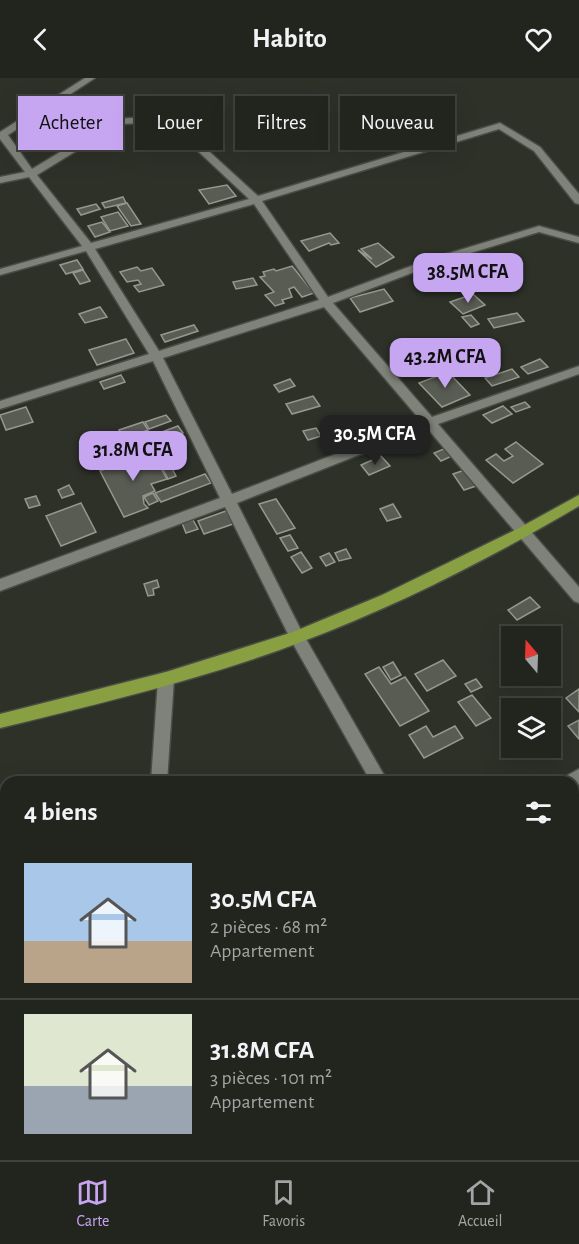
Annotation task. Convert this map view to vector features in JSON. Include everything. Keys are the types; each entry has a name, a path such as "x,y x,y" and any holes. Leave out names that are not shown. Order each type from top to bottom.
{"main road":[{"path":"0,721 166,679 297,637 387,599 524,532 579,501"}],"street":[{"path":"91,78 1,135 89,247 156,356 297,637 377,776"},
{"path":"0,180 31,174 118,121 146,120 187,136 256,200 326,302 579,597"},
{"path":"0,272 256,200 500,126 537,149 579,201"},
{"path":"0,405 326,302 434,261 539,228 579,240"},
{"path":"2,580 230,500 430,422 579,370"},
{"path":"159,776 166,679"}],"building":[{"path":"227,185 236,196 209,204 199,190"},
{"path":"123,197 126,203 105,208 102,203"},
{"path":"127,203 141,224 131,226 117,206"},
{"path":"96,204 100,209 81,215 77,209"},
{"path":"118,212 128,226 110,231 101,217"},
{"path":"102,222 110,232 95,237 88,226"},
{"path":"330,233 339,243 331,245 329,243 309,251 301,241"},
{"path":"378,243 394,257 376,267 358,250 372,259 361,249"},
{"path":"77,260 83,269 66,274 60,265"},
{"path":"292,266 314,293 302,297 294,287 289,289 292,297 282,300 284,303 275,306 265,295 274,292 260,277 265,276 263,272"},
{"path":"137,267 141,271 152,268 164,285 139,292 134,286 141,284 138,280 127,282 120,272"},
{"path":"83,270 90,281 80,284 73,273"},
{"path":"253,278 257,285 236,289 233,282"},
{"path":"384,289 393,301 360,312 350,298"},
{"path":"473,294 485,305 463,314 450,302"},
{"path":"100,307 107,317 85,323 79,314"},
{"path":"517,313 524,321 494,328 488,319"},
{"path":"471,315 479,324 471,327 462,317"},
{"path":"194,325 198,331 165,342 161,335"},
{"path":"126,339 134,353 97,365 89,350"},
{"path":"453,340 470,361 453,366 437,345"},
{"path":"414,345 421,353 411,357 404,348"},
{"path":"540,359 548,367 528,374 521,367"},
{"path":"512,369 519,377 492,386 485,378"},
{"path":"448,372 470,395 442,407 419,383"},
{"path":"121,375 125,382 104,389 100,382"},
{"path":"290,379 295,386 279,392 274,385"},
{"path":"313,396 320,406 292,414 286,404"},
{"path":"525,402 530,407 516,412 511,407"},
{"path":"503,406 512,414 492,423 483,415"},
{"path":"26,407 33,422 6,430 0,415"},
{"path":"166,415 171,421 149,429 145,422"},
{"path":"143,422 148,430 124,439 119,430"},
{"path":"178,426 183,433 145,448 141,440"},
{"path":"316,428 321,436 308,440 303,431"},
{"path":"181,436 185,441 162,450 158,445"},
{"path":"516,442 543,464 513,483 486,460 496,454 504,461 513,456 505,449"},
{"path":"446,448 454,455 441,461 434,453"},
{"path":"152,453 167,479 151,484 155,491 143,496 144,504 148,508 124,517 100,471"},
{"path":"164,453 176,476 168,479 156,456"},
{"path":"381,456 390,466 369,475 361,465"},
{"path":"465,470 476,486 464,490 453,474"},
{"path":"205,474 211,483 161,502 155,493"},
{"path":"69,485 74,494 62,498 58,490"},
{"path":"153,493 158,501 149,505 144,497"},
{"path":"36,496 40,505 29,508 25,499"},
{"path":"276,499 295,528 277,534 259,504"},
{"path":"81,503 96,532 61,546 46,516"},
{"path":"393,504 401,517 387,521 380,509"},
{"path":"226,511 233,524 204,534 198,521"},
{"path":"193,520 198,529 186,533 182,523"},
{"path":"290,535 298,548 288,551 280,538"},
{"path":"346,549 351,558 339,561 335,553"},
{"path":"301,552 312,568 302,573 291,557"},
{"path":"329,553 335,562 326,566 320,557"},
{"path":"157,580 159,587 153,589 154,595 148,596 144,584"},
{"path":"530,597 540,607 517,620 508,610"},
{"path":"443,660 456,676 427,691 415,674"},
{"path":"393,662 401,675 391,680 383,667"},
{"path":"379,667 391,684 405,677 429,711 400,726 365,674"},
{"path":"476,679 482,687 471,692 465,684"},
{"path":"579,689 579,712 566,698"},
{"path":"472,695 491,718 476,726 458,702"},
{"path":"579,720 579,739 568,726"},
{"path":"426,726 433,737 455,726 463,738 424,758 409,735"}]}
